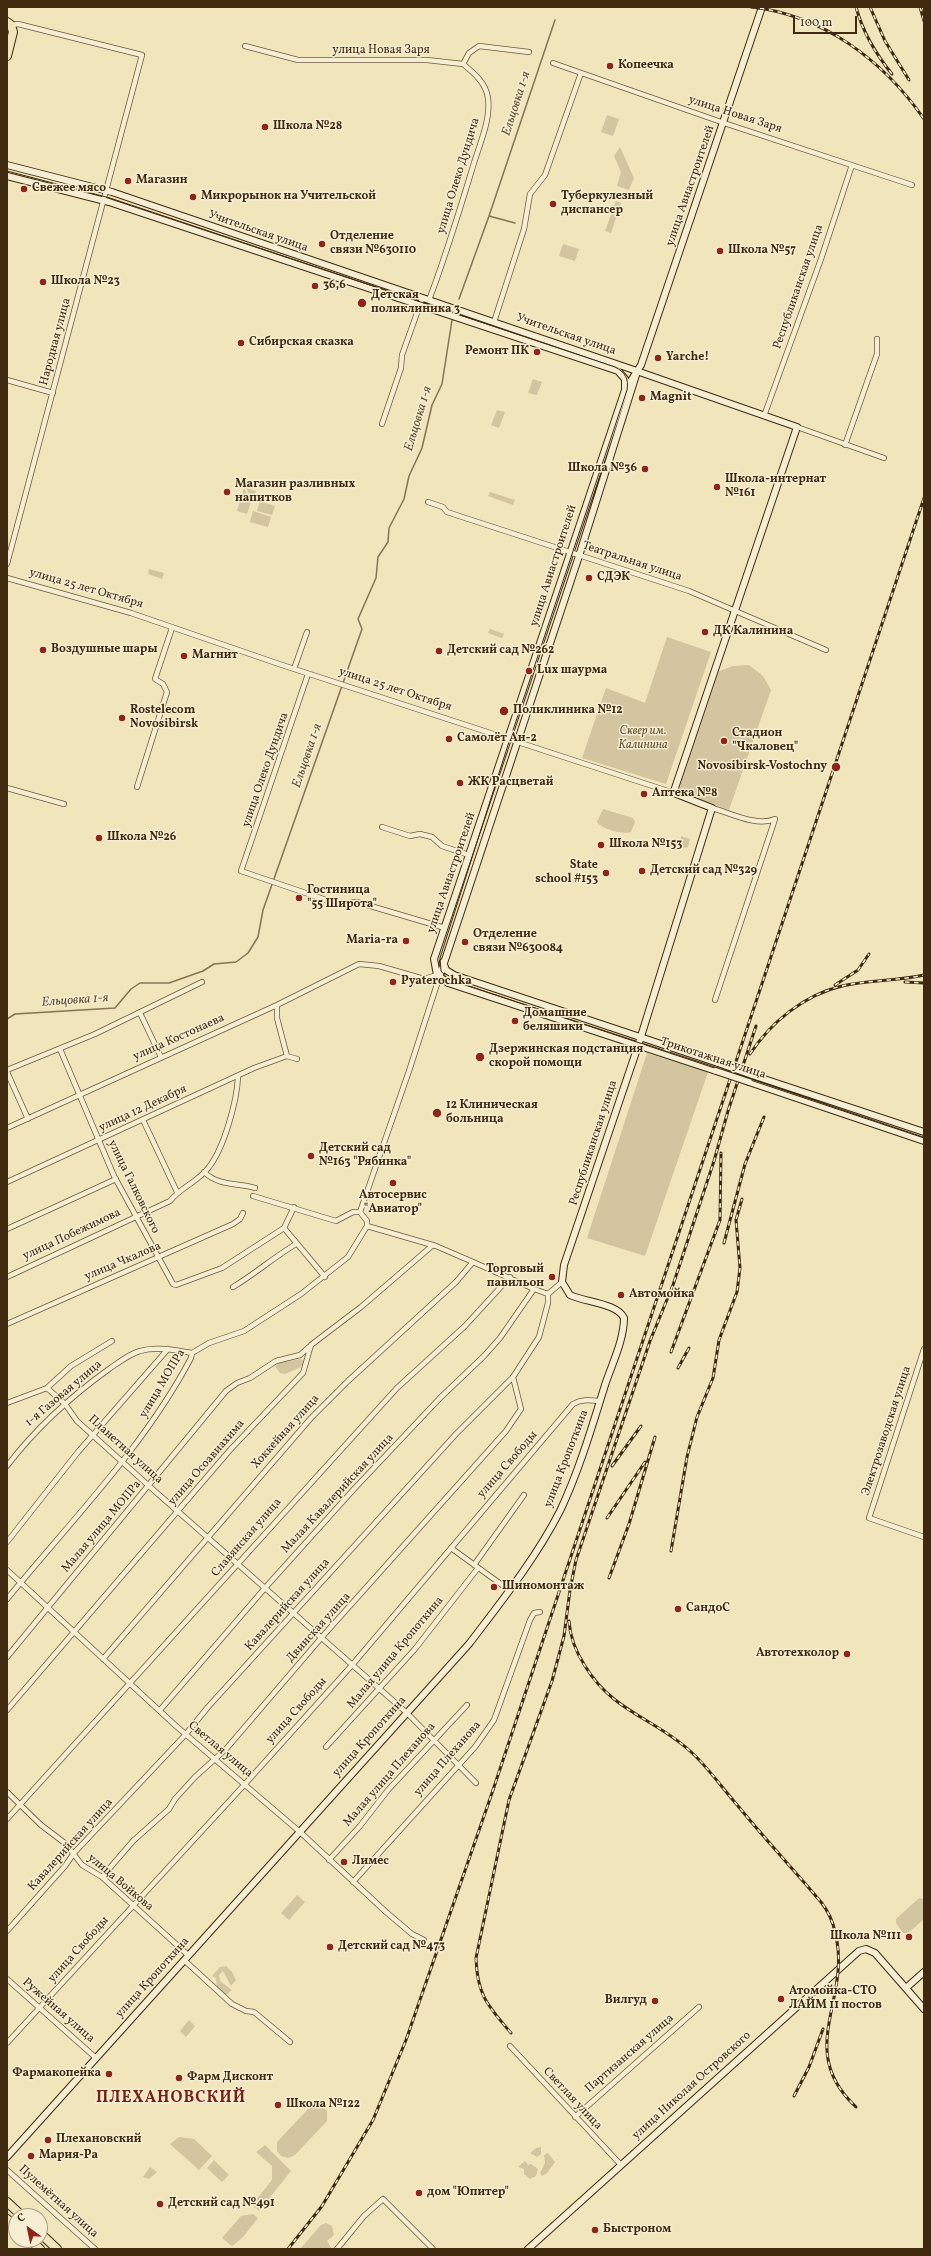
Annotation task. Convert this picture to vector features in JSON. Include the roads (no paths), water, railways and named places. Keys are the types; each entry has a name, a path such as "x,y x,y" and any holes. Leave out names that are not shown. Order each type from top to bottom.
{"highway":[{"path":"7,56 13,32 9,23"},
{"path":"48,2241 57,2249"}],"main road":[{"name":"улица Авиастроителей","path":"438,976 434,966 437,952 469,855 625,390 642,365 762,7"},
{"name":"Учительская улица","path":"7,165 106,191 424,301 622,374 637,372"},
{"name":"Учительская улица","path":"7,176 104,200 494,322 797,427"},
{"name":"улица Авиастроителей","path":"438,976 579,556 637,372"},
{"name":"Учительская улица","path":"622,374 626,381 625,390"},
{"path":"674,793 797,427"},
{"name":"улица 25 лет Октября","path":"674,793 712,808"},
{"name":"Республиканская улица","path":"562,1282 564,1265 638,1046 712,808"},
{"name":"Трикотажная улица","path":"437,952 440,958 444,959 446,970 450,973 640,1038 924,1132"},
{"name":"Трикотажная улица","path":"438,976 448,983 638,1046 716,1070 924,1141"},
{"path":"547,1016 544,1011 549,1007"},
{"name":"улица Кропоткина","path":"7,2157 469,1644 509,1590 560,1510 570,1488 600,1402 622,1333 624,1318 618,1310 570,1295 562,1282"},
{"name":"улица Николая Островского","path":"528,2249 859,1951 866,1949 875,1953 906,1988"},
{"path":"924,1972 906,1988 924,2009"}],"street":[{"name":"Народная улица","path":"7,564 142,55 9,23"},
{"name":"улица Новая Заря","path":"245,46 298,60 427,60 463,64"},
{"path":"463,64 469,53 479,46 529,52"},
{"name":"улица Новая Заря","path":"552,63 724,123 912,185"},
{"name":"улица Олеко Дундича","path":"382,424 401,368 402,355 424,301 471,175 487,116 488,98 484,85 475,73 463,64"},
{"path":"494,322 524,229 530,194 545,175 581,73"},
{"name":"Республиканская улица","path":"764,416 821,259 852,165"},
{"path":"846,445 877,354 877,339"},
{"path":"7,380 53,393"},
{"name":"Учительская улица","path":"797,427 884,458"},
{"name":"Театральная улица","path":"428,502 443,507 447,512 689,591 826,650"},
{"name":"улица 25 лет Октября","path":"7,578 131,613 308,674 674,793"},
{"path":"137,787 167,692 163,684 155,679 172,628"},
{"path":"294,669 307,632"},
{"name":"улица Олеко Дундича","path":"308,674 242,871 338,904 357,902 445,928"},
{"path":"7,788 64,804"},
{"name":"улица 25 лет Октября","path":"712,808 747,819 770,821 775,819 715,1000"},
{"path":"382,827 410,836 420,834 432,837 442,846 469,855"},
{"name":"Трикотажная улица","path":"359,964 379,966 424,978 438,976"},
{"name":"улица Костонаева","path":"7,1128 277,1005 359,964"},
{"path":"360,1212 409,1072 438,976"},
{"path":"28,1119 7,1071 34,1057 60,1049 140,1013 202,982"},
{"path":"277,1005 277,1018 287,1056 297,1059"},
{"path":"140,1013 161,1057"},
{"name":"улица Галковского","path":"60,1049 116,1179 135,1217 156,1254 160,1258 173,1284 176,1285 222,1268 284,1228"},
{"name":"улица 12 Декабря","path":"7,1182 287,1056"},
{"name":"улица Побежимова","path":"7,1277 170,1201 177,1192 192,1184 204,1172 214,1158 236,1098 238,1077"},
{"path":"143,1120 177,1192"},
{"path":"204,1172 211,1179 217,1181 255,1188"},
{"path":"7,1229 116,1179"},
{"path":"253,1196 294,1207 336,1221 353,1212 360,1212"},
{"path":"294,1207 284,1228 296,1244 325,1276"},
{"path":"360,1212 367,1221 367,1226 433,1245 510,1277 533,1291 548,1294 562,1282"},
{"name":"улица Чкалова","path":"7,1324 160,1258 233,1224 240,1219 243,1214"},
{"name":"улица МОПРа","path":"7,1598 150,1426 175,1389 192,1358 192,1353 209,1343 230,1337 244,1330 301,1294 348,1256 367,1226"},
{"path":"233,1287 256,1273 266,1262 296,1244"},
{"path":"311,1346 361,1307 433,1245"},
{"name":"Хоккейная улица","path":"103,1659 207,1536 311,1418 348,1381 456,1282 473,1262"},
{"name":"Славянская улица","path":"7,1819 397,1388 465,1326 510,1277"},
{"name":"Малая Кавалерийская улица","path":"160,1710 265,1588 435,1403 484,1356 500,1338 533,1291"},
{"name":"Кавалерийская улица","path":"7,1931 65,1866 74,1853 186,1734 208,1707 456,1434 513,1377 539,1337 548,1303 548,1294"},
{"path":"7,1403 47,1388 71,1366 112,1341"},
{"name":"Малая улица МОПРа","path":"7,1657 226,1391 236,1383 250,1378 276,1361 300,1355 311,1346"},
{"name":"улица Осоавиахима","path":"7,1710 75,1633 230,1450 302,1373 311,1346"},
{"path":"7,1542 93,1435 168,1349"},
{"name":"1-я Газовая улица","path":"7,1466 31,1435 65,1404 89,1384 129,1356 140,1351 168,1349 192,1353"},
{"name":"Электрозаводская улица","path":"924,1350 869,1518 924,1537"},
{"path":"300,1355 307,1360"},
{"name":"Двинская улица","path":"102,1877 133,1841 169,1809 175,1799 195,1777 217,1759 322,1637 506,1431 521,1409 513,1377"},
{"name":"Планетная улица","path":"47,1388 65,1404 72,1415 149,1486 381,1689 459,1764 476,1783"},
{"name":"улица Свободы","path":"7,2043 245,1784 352,1664 573,1404 578,1401 589,1400 600,1402"},
{"name":"Малая улица Кропоткина","path":"326,1748 381,1689 420,1644 476,1567 524,1496"},
{"path":"451,1548 509,1590"},
{"name":"Светлая улица","path":"7,1570 129,1684 300,1832 386,1912 412,1934 424,1940"},
{"name":"улица Плеханова","path":"353,1882 475,1747 494,1720 530,1620 534,1613 540,1612"},
{"name":"Малая улица Плеханова","path":"329,1860 360,1826 388,1790 467,1705"},
{"name":"улица Войкова","path":"7,1792 74,1853 82,1865 102,1877 134,1905 232,2004 246,2011 254,2012 290,2042"},
{"name":"Ружейная улица","path":"7,1979 96,2058"},
{"name":"Партизанская улица","path":"575,2117 699,2007"},
{"name":"Светлая улица","path":"510,2046 621,2165"},
{"name":"Пулемётная улица","path":"7,2170 95,2249"},
{"path":"337,2249 364,2216 383,2199 431,2248"}],"waterway":[{"name":"Ельцовка 1-я","path":"489,216 555,20"},
{"name":"Ельцовка 1-я","path":"459,299 489,216 515,223"},
{"name":"Ельцовка 1-я","path":"7,1019 15,1014 115,1008 131,989 140,983 169,983 203,971 214,964 236,962 248,953 258,937 263,910 362,629 358,619 376,578 378,557 388,542 389,528 404,499 409,476 422,448 432,405 442,384 452,320"}],"tram line":[{"path":"7,171 110,198 615,367 626,376 627,390 507,748 440,958 441,971 448,979 924,1138"}],"railway":[{"path":"751,7 777,12 803,20 827,30 849,44 890,78 924,119"},
{"path":"856,7 870,42 892,74"},
{"path":"870,7 885,41 909,80"},
{"path":"920,7 924,21"},
{"path":"288,2249 322,2206 373,2120 406,2040 492,1793 924,498"},
{"path":"835,985 858,970 869,954"},
{"path":"750,1054 768,1031 790,1011 828,990 852,984 924,975"},
{"path":"905,982 924,983"},
{"path":"511,2033 490,2007 481,1991 476,1958 509,1800 552,1681 564,1636 570,1590 576,1560 650,1341 673,1285 714,1161 728,1111 756,1026"},
{"path":"724,1243 745,1164 764,1117"},
{"path":"671,1352 720,1220 721,1153"},
{"path":"671,1551 687,1457 697,1417 713,1378 719,1340 737,1292 740,1268 736,1220 742,1199"},
{"path":"678,1368 689,1348"},
{"path":"612,1466 641,1426"},
{"path":"609,1578 629,1524 655,1437"},
{"path":"607,1518 645,1462"},
{"path":"569,1621 572,1639 576,1650 596,1682 621,1704 662,1730 697,1757 826,1909 834,1928 839,1956 827,2044 829,2065 838,2086 856,2107"},
{"path":"794,2096 809,2067 823,2029"}],"place":[{"name":"Копеечка","path":"610,66"},
{"name":"Школа №28","path":"265,127"},
{"name":"Магазин","path":"128,181"},
{"name":"Свежее мясо","path":"24,189"},
{"name":"Микрорынок на Учительской","path":"193,197"},
{"name":"Туберкулезный диспансер","path":"553,204"},
{"name":"Отделение связи №630110","path":"322,244"},
{"name":"Школа №57","path":"720,251"},
{"name":"Школа №23","path":"43,282"},
{"name":"36,6","path":"315,286"},
{"name":"Детская поликлиника 3","path":"362,303"},
{"name":"Сибирская сказка","path":"241,343"},
{"name":"Ремонт ПК","path":"537,352"},
{"name":"Yarche!","path":"658,358"},
{"name":"Magnit","path":"642,398"},
{"name":"Школа №36","path":"645,469"},
{"name":"Школа-интернат №161","path":"717,487"},
{"name":"Магазин разливных напитков","path":"227,492"},
{"name":"СДЭК","path":"589,578"},
{"name":"ДК Калинина","path":"705,632"},
{"name":"Воздушные шары","path":"43,650"},
{"name":"Детский сад №262","path":"439,651"},
{"name":"Магнит","path":"184,656"},
{"name":"Lux шаурма","path":"529,671"},
{"name":"Поликлиника №12","path":"504,711"},
{"name":"Rostelecom Novosibirsk","path":"122,718"},
{"name":"Самолёт Ан-2","path":"449,739"},
{"name":"Стадион \"Чкаловец\"","path":"724,741"},
{"name":"Novosibirsk-Vostochny","path":"836,767"},
{"name":"ЖК Расцветай","path":"460,783"},
{"name":"Аптека №8","path":"644,794"},
{"name":"Школа №26","path":"99,838"},
{"name":"Школа №153","path":"601,845"},
{"name":"Детский сад №329","path":"642,871"},
{"name":"State school #153","path":"606,873"},
{"name":"Гостиница \"55 Широта\"","path":"299,898"},
{"name":"Maria-ra","path":"406,941"},
{"name":"Отделение связи №630084","path":"465,942"},
{"name":"Pyaterochka","path":"393,982"},
{"name":"Домашние беляшики","path":"515,1021"},
{"name":"Дзержинская подстанция скорой помощи","path":"480,1057"},
{"name":"12 Клиническая больница","path":"437,1113"},
{"name":"Детский сад №163 \"Рябинка\"","path":"311,1156"},
{"name":"Автосервис \"Авиатор\"","path":"393,1183"},
{"name":"Торговый павильон","path":"552,1277"},
{"name":"Автомойка","path":"621,1295"},
{"name":"Шиномонтаж","path":"494,1587"},
{"name":"СандоС","path":"678,1609"},
{"name":"Автотехколор","path":"847,1654"},
{"name":"Лимес","path":"344,1862"},
{"name":"Школа №111","path":"909,1937"},
{"name":"Детский сад №473","path":"330,1947"},
{"name":"Атомойка-СТО ЛАЙМ 11 постов","path":"781,1999"},
{"name":"Вилгуд","path":"655,2001"},
{"name":"Фармакопейка","path":"109,2074"},
{"name":"Фарм Дисконт","path":"179,2078"},
{"name":"Школа №122","path":"278,2105"},
{"name":"Плехановский","path":"48,2140"},
{"name":"Мария-Ра","path":"31,2156"},
{"name":"дом \"Юпитер\"","path":"419,2193"},
{"name":"Детский сад №491","path":"160,2204"},
{"name":"Быстроном","path":"595,2230"}],"district":[{"name":"ПЛЕХАНОВСКИЙ","path":"171,2099"}],"park label":[{"name":"Сквер им. Калинина","path":"643,739"}]}
